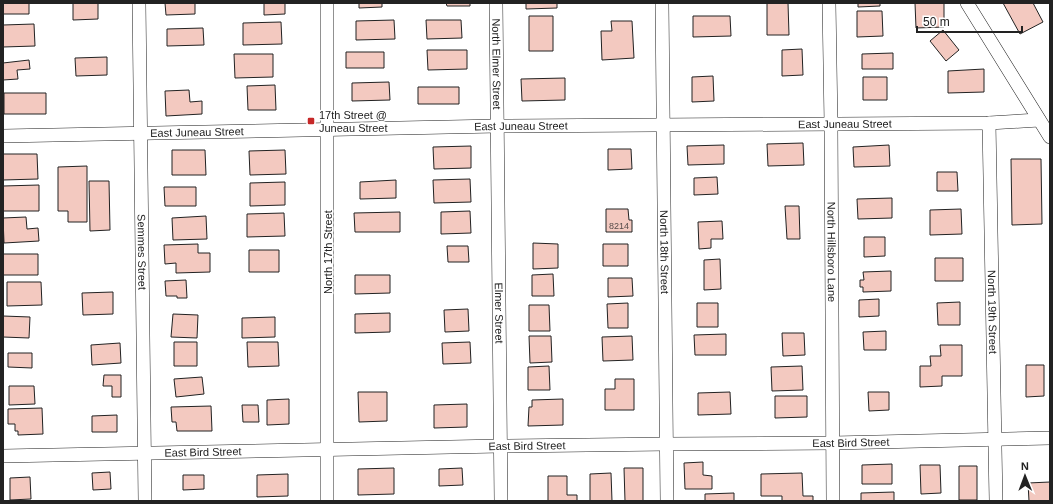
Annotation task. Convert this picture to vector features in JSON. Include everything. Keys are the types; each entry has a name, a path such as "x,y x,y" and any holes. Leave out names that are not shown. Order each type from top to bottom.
{"street":[{"name":"Semmes Street","path":"139,3 145,501"},
{"name":"North 17th Street","path":"327,3 327,501"},
{"name":"North Elmer Street","path":"496,3 497,126"},
{"name":"North 18th Street","path":"662,3 667,501"},
{"name":"North Hillsboro Lane","path":"829,3 833,501"},
{"path":"967,3 1050,137"},
{"name":"East Juneau Street","path":"3,136 497,126 989,123 1039,120"},
{"name":"North 19th Street","path":"989,123 996,501"},
{"name":"Elmer Street","path":"497,126 501,501"},
{"name":"East Bird Street","path":"3,456 500,446 833,443 1050,438"}],"building":[{"path":"3,3 29,3 29,14 3,14"},
{"path":"73,3 98,3 98,19 73,20"},
{"path":"165,3 195,3 195,14 166,15"},
{"path":"264,3 285,3 285,14 264,15"},
{"path":"359,3 382,3 382,7 359,8"},
{"path":"446,3 470,3 470,6 447,6"},
{"path":"526,3 557,3 557,8 526,9"},
{"path":"767,3 788,3 789,35 767,35"},
{"path":"858,3 880,3 880,6 858,7"},
{"path":"915,3 944,3 944,27 916,28"},
{"path":"1003,3 1033,3 1043,22 1020,34"},
{"path":"857,11 882,11 883,36 857,37"},
{"path":"529,16 553,16 553,51 529,51"},
{"path":"693,16 730,16 731,36 693,37"},
{"path":"394,20 395,39 356,40 356,21"},
{"path":"426,20 461,20 462,38 427,39"},
{"path":"611,21 632,21 634,58 602,60 601,31 612,31"},
{"path":"281,22 282,44 243,45 243,23"},
{"path":"34,24 35,46 3,47 3,25"},
{"path":"203,28 204,45 167,46 167,29"},
{"path":"943,30 959,50 946,61 930,41"},
{"path":"802,49 803,75 782,76 782,50"},
{"path":"427,50 467,50 467,69 428,70"},
{"path":"346,52 384,52 384,68 346,68"},
{"path":"893,53 893,69 862,69 862,54"},
{"path":"234,54 273,54 273,77 235,78"},
{"path":"107,57 107,75 76,76 75,58"},
{"path":"29,60 30,69 17,70 18,79 3,80 3,63"},
{"path":"984,69 984,92 948,93 948,71"},
{"path":"713,76 714,101 692,102 692,77"},
{"path":"863,77 887,77 887,100 863,100"},
{"path":"565,78 565,100 522,101 521,79"},
{"path":"389,82 390,100 352,101 352,83"},
{"path":"275,85 276,110 248,110 247,86"},
{"path":"418,87 459,87 459,104 418,104"},
{"path":"189,90 190,102 202,101 202,114 166,116 165,91"},
{"path":"4,93 46,93 46,114 4,114"},
{"path":"803,143 804,165 768,166 767,144"},
{"path":"724,145 724,164 688,165 687,146"},
{"path":"889,145 890,166 854,167 853,147"},
{"path":"471,146 471,168 434,169 433,147"},
{"path":"608,149 631,149 632,169 608,170"},
{"path":"172,150 205,150 206,175 172,175"},
{"path":"285,150 286,174 250,175 249,151"},
{"path":"3,154 37,154 38,179 3,180"},
{"path":"1011,159 1041,159 1042,224 1012,225"},
{"path":"87,166 87,222 68,222 68,211 58,211 58,167"},
{"path":"937,172 957,172 958,191 937,191"},
{"path":"717,177 718,194 694,195 694,178"},
{"path":"470,179 471,202 434,203 433,180"},
{"path":"396,180 396,198 360,199 360,182"},
{"path":"89,181 109,181 110,230 90,231"},
{"path":"285,182 285,205 250,206 250,183"},
{"path":"39,185 39,211 3,211 3,186"},
{"path":"164,187 196,187 196,206 165,206"},
{"path":"892,198 892,218 858,219 857,199"},
{"path":"785,206 799,206 800,239 787,239"},
{"path":"606,209 628,209 629,220 632,220 632,232 606,232"},
{"path":"961,209 962,234 930,235 930,210"},
{"path":"470,211 471,233 441,234 441,212"},
{"path":"400,212 400,232 355,232 354,213"},
{"path":"284,213 285,236 247,237 247,214"},
{"path":"206,216 207,239 173,240 172,218"},
{"path":"26,217 27,229 38,228 39,241 4,243 3,218"},
{"path":"722,221 723,239 711,239 711,248 699,249 698,222"},
{"path":"864,237 885,237 885,256 864,257"},
{"path":"533,243 558,244 558,268 533,269"},
{"path":"198,244 198,253 210,253 210,272 176,273 176,263 165,264 164,245"},
{"path":"603,244 628,244 628,266 603,266"},
{"path":"447,246 468,246 469,262 448,262"},
{"path":"249,250 279,250 279,272 249,272"},
{"path":"3,254 38,254 38,275 3,275"},
{"path":"935,258 963,258 963,281 935,281"},
{"path":"720,259 721,289 704,290 704,260"},
{"path":"891,271 891,291 863,292 863,287 860,287 860,280 864,280 863,272"},
{"path":"553,274 554,296 532,296 532,275"},
{"path":"355,275 390,275 390,293 355,294"},
{"path":"608,278 632,278 633,296 608,297"},
{"path":"186,280 187,298 166,296 165,281"},
{"path":"7,282 41,282 42,305 7,306"},
{"path":"113,292 113,314 83,315 82,293"},
{"path":"879,299 879,316 859,317 859,300"},
{"path":"960,302 960,325 938,325 937,303"},
{"path":"628,303 628,328 608,328 607,304"},
{"path":"697,303 718,303 718,327 697,327"},
{"path":"529,305 549,305 550,331 529,331"},
{"path":"468,309 469,331 445,332 444,310"},
{"path":"390,313 390,332 355,333 355,314"},
{"path":"173,314 198,315 197,338 171,337"},
{"path":"3,316 30,317 29,338 3,337"},
{"path":"275,317 275,337 242,338 242,318"},
{"path":"886,331 886,350 864,350 863,332"},
{"path":"782,333 804,333 805,355 783,356"},
{"path":"726,334 726,355 695,355 694,335"},
{"path":"529,336 551,336 552,362 530,363"},
{"path":"632,336 633,360 603,361 602,337"},
{"path":"174,342 197,342 197,366 174,366"},
{"path":"247,342 278,342 279,366 248,367"},
{"path":"470,342 471,363 443,364 442,343"},
{"path":"120,343 121,363 92,365 91,345"},
{"path":"940,345 962,345 962,376 942,376 942,386 920,387 920,366 931,366 930,356 941,356"},
{"path":"8,353 32,353 32,368 8,367"},
{"path":"1026,365 1044,365 1044,396 1026,397"},
{"path":"549,366 550,390 528,390 528,367"},
{"path":"802,366 803,390 772,391 771,367"},
{"path":"104,375 121,375 121,397 112,397 112,386 103,386"},
{"path":"202,377 204,394 176,397 174,379"},
{"path":"615,379 634,379 634,410 605,410 605,389 615,389"},
{"path":"9,386 34,386 35,404 9,405"},
{"path":"358,392 387,392 387,421 359,422"},
{"path":"730,392 731,414 698,415 698,393"},
{"path":"868,392 889,392 889,410 869,411"},
{"path":"775,396 807,396 807,417 775,418"},
{"path":"289,399 289,424 267,425 267,400"},
{"path":"563,399 563,425 528,426 529,407 532,407 532,400"},
{"path":"467,404 467,427 434,428 434,405"},
{"path":"242,405 258,405 259,422 243,422"},
{"path":"211,406 212,431 177,431 176,422 172,422 171,407"},
{"path":"42,408 43,434 18,435 18,431 15,431 15,424 8,424 8,409"},
{"path":"117,415 117,432 92,432 92,416"},
{"path":"703,462 703,475 712,476 712,489 685,489 684,463"},
{"path":"892,464 892,484 862,484 862,465"},
{"path":"920,465 940,465 941,493 921,494"},
{"path":"959,466 977,466 977,500 959,500"},
{"path":"394,468 394,494 358,495 358,469"},
{"path":"462,468 463,485 439,486 439,469"},
{"path":"624,468 643,468 643,501 625,501"},
{"path":"110,472 111,489 93,490 92,473"},
{"path":"611,473 612,501 590,501 590,474"},
{"path":"802,473 803,496 813,496 813,501 782,501 782,496 761,496 761,474"},
{"path":"288,474 288,496 257,497 257,475"},
{"path":"183,475 204,475 204,489 183,490"},
{"path":"548,476 567,476 567,495 577,495 577,501 548,501"},
{"path":"30,477 31,499 10,500 10,478"},
{"path":"1050,482 1050,501 1029,501 1028,483"},
{"path":"894,492 894,501 861,501 861,493"},
{"path":"734,493 734,501 705,501 705,494"}],"place":[{"name":"17th Street @ Juneau Street","path":"311,121"}]}
